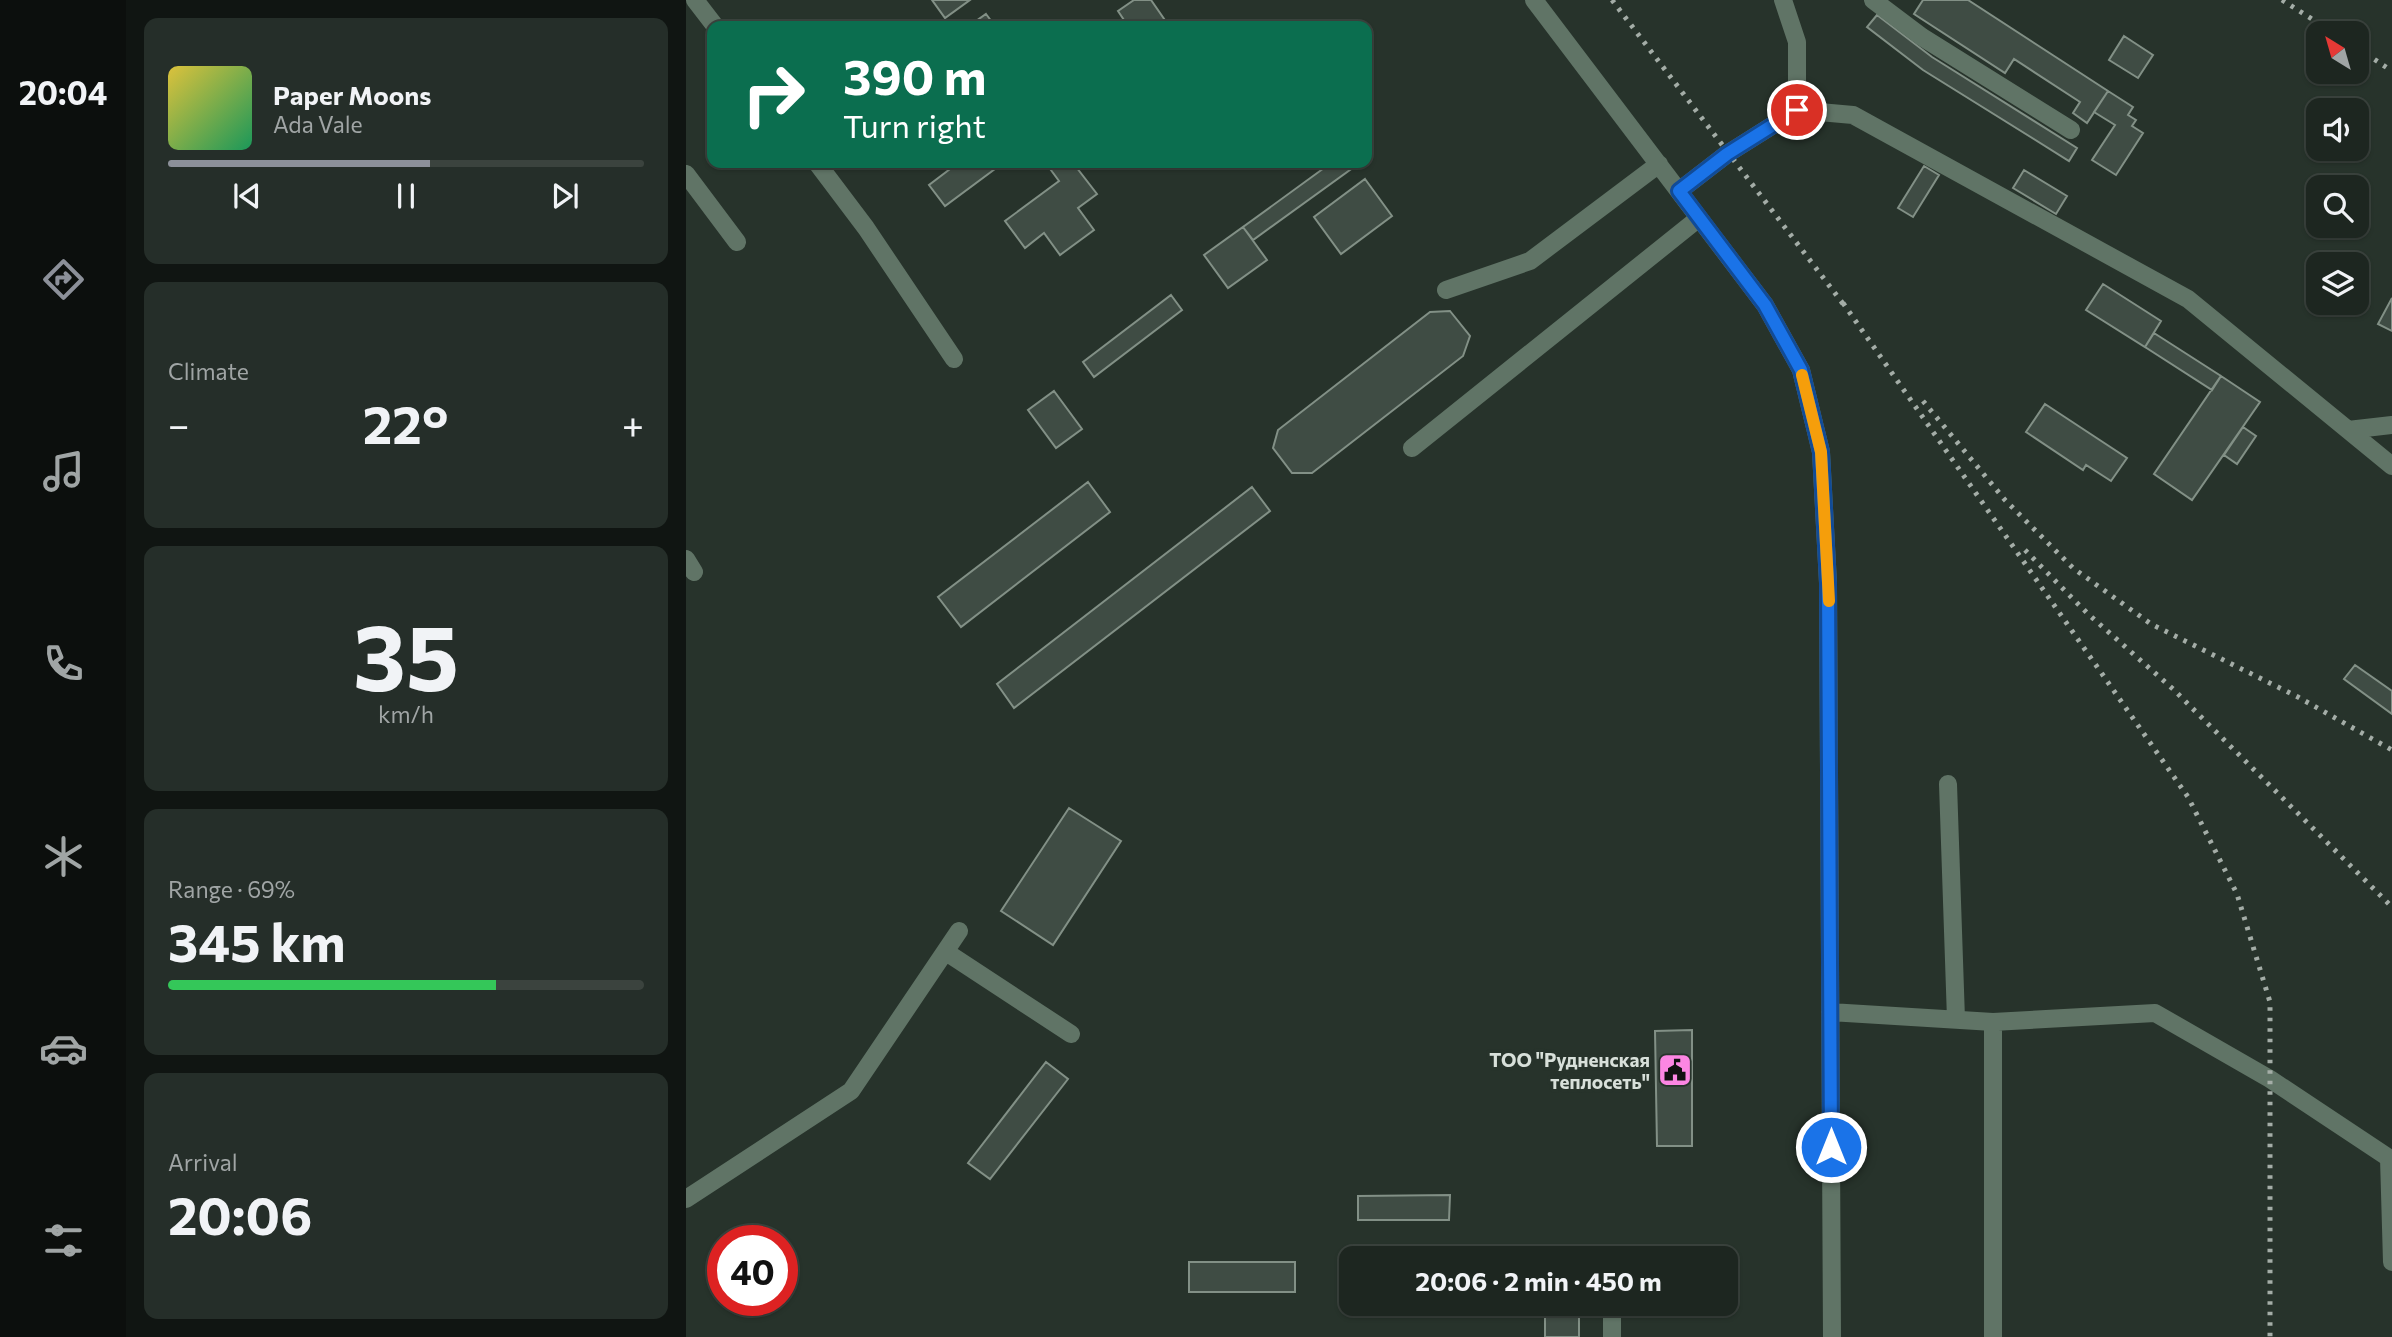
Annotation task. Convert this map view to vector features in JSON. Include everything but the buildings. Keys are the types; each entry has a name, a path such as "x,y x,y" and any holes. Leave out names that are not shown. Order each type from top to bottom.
{"street":[{"path":"695,0 711,21"},
{"path":"1534,0 1765,305 1801,370 1821,452 1828,583 1832,1337"},
{"path":"1783,0 1797,42 1797,110"},
{"path":"1873,0 1922,37 2071,130"},
{"path":"1679,191 1727,154 1797,110 1853,115 2188,299 2388,463 2392,481"},
{"path":"1446,290 1530,261 1659,164"},
{"path":"821,168 866,228 954,359"},
{"path":"686,174 737,242"},
{"path":"1412,447 1699,218"},
{"path":"2348,430 2392,425"},
{"path":"1948,784 1956,1019"},
{"path":"686,1199 851,1091 959,931"},
{"path":"946,951 1071,1034"},
{"path":"1830,1012 1993,1021 2155,1013 2270,1079 2389,1158 2392,1262"},
{"path":"1993,1021 1993,1337"},
{"path":"1612,1316 1612,1337"}],"railway":[{"path":"1612,0 1847,309"},
{"path":"2282,0 2315,21"},
{"path":"2370,57 2392,71"},
{"path":"1843,303 2188,797 2237,894 2270,1002 2270,1337"},
{"path":"1923,401 2005,500 2073,568 2151,624 2298,697 2392,750"},
{"path":"2025,550 2087,613 2173,689 2392,907"}],"slow traffic":[{"path":"1802,375 1821,452 1829,601"}],"place":[{"name":"ТОО \"Рудненская теплосеть\"","path":"1675,1070"}],"route":[{"path":"1797,110 1727,154 1679,191 1765,305 1801,370 1821,452 1828,583 1831,1147"}]}
